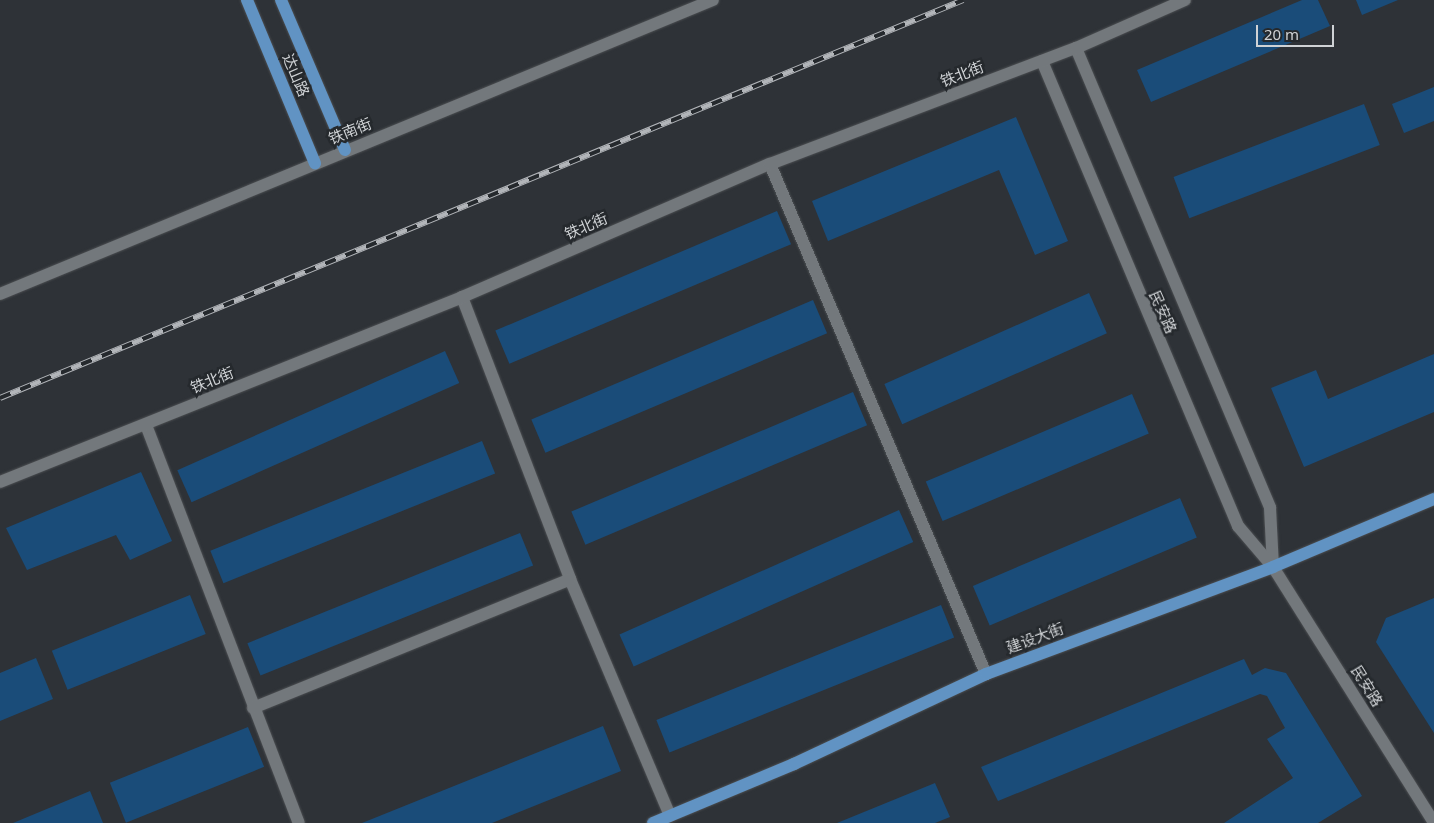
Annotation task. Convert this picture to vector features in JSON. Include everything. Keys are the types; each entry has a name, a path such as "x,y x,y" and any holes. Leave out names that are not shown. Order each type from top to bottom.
{"main road":[{"name":"达山路","path":"247,0 315,163"},
{"name":"达山路","path":"281,0 345,150"},
{"name":"建设大街","path":"653,823 794,764 986,674 1273,566 1434,499"}],"street":[{"name":"铁南街","path":"0,294 345,150 713,0"},
{"name":"铁北街","path":"0,482 462,297 770,164 1076,48 1185,0"},
{"name":"民安路","path":"1076,48 1270,508 1273,566"},
{"name":"民安路","path":"1042,61 1238,526 1273,566 1434,823"},
{"path":"770,164 986,674"},
{"path":"462,297 570,579 670,816"},
{"path":"146,425 253,708 299,823"},
{"path":"253,708 570,579"}],"building":[{"path":"1302,0 1318,0 1330,26 1151,102 1137,70"},
{"path":"1356,0 1398,0 1362,15"},
{"path":"1434,87 1434,121 1404,133 1392,104"},
{"path":"1364,104 1380,145 1189,218 1174,177"},
{"path":"1016,117 1068,241 1035,255 999,170 828,241 812,201"},
{"path":"777,211 791,244 509,364 495,331"},
{"path":"1089,293 1107,333 902,424 884,384"},
{"path":"813,300 827,333 545,453 531,420"},
{"path":"445,351 459,383 192,502 177,470"},
{"path":"1434,354 1434,412 1304,467 1271,388 1316,370 1328,399"},
{"path":"853,392 867,425 585,545 571,512"},
{"path":"1132,394 1149,434 943,521 926,482"},
{"path":"482,441 495,473 223,583 210,551"},
{"path":"141,472 172,541 130,560 116,535 27,570 6,528"},
{"path":"1180,498 1197,538 990,625 973,586"},
{"path":"899,510 913,542 634,666 619,634"},
{"path":"520,533 533,565 261,676 247,643"},
{"path":"190,595 206,634 68,690 52,651"},
{"path":"1434,598 1434,733 1376,642 1386,618"},
{"path":"941,605 954,637 669,752 656,720"},
{"path":"36,658 53,699 0,721 0,673"},
{"path":"1244,659 1252,675 1265,668 1286,673 1362,796 1318,823 1224,823 1293,778 1267,739 1285,728 1267,696 1260,694 998,801 981,767"},
{"path":"603,726 621,771 492,823 362,823"},
{"path":"248,727 264,767 126,823 110,783"},
{"path":"935,783 950,817 935,823 837,823"},
{"path":"90,791 103,823 13,823"}],"railway":[{"path":"0,398 963,0"}]}
